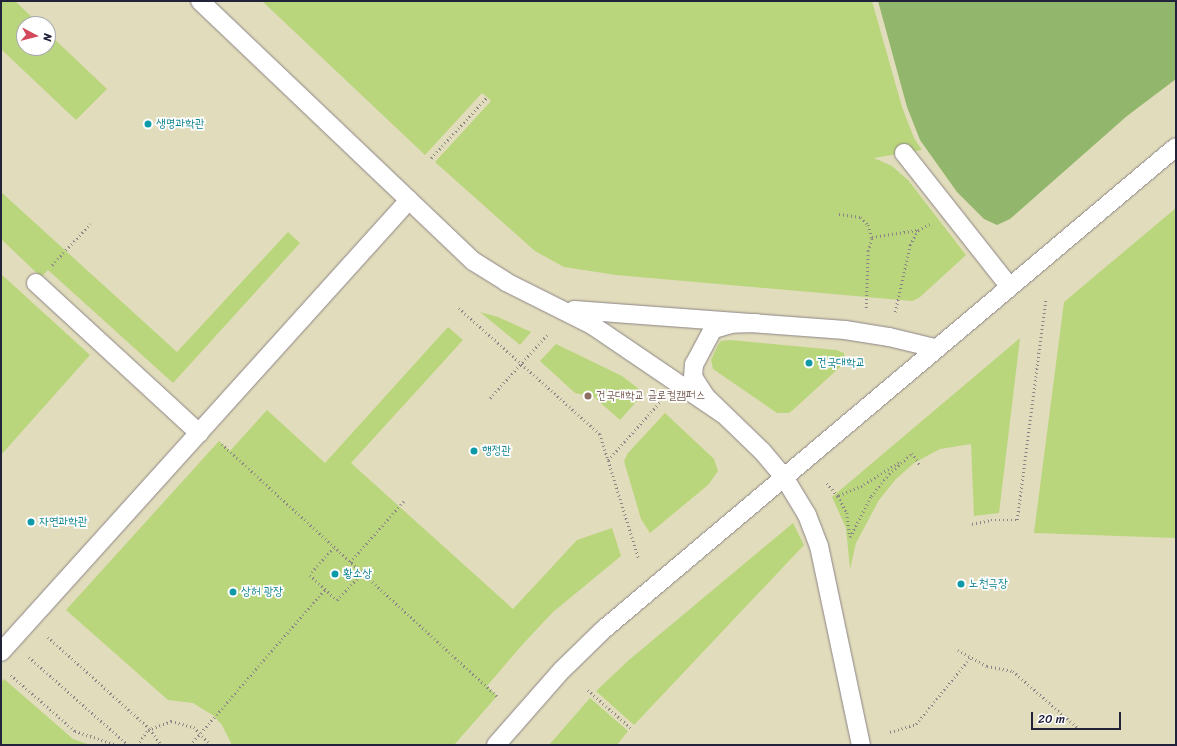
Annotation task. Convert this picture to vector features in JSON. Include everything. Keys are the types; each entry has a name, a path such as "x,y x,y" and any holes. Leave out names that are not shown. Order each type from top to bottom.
{"lane":[{"path":"200,1 473,261 512,285 562,308 592,325 723,414"},
{"path":"496,745 581,650 935,348 1176,147"},
{"path":"904,153 1009,286"},
{"path":"1,652 410,200"},
{"path":"36,283 199,432"},
{"path":"562,308 600,313 857,331 935,348"},
{"path":"756,323 731,324 714,329 694,364 692,371 695,383 723,414 762,451 784,477 802,504 819,546 861,745"}],"path":[{"path":"431,158 488,97"},
{"path":"839,214 861,217 868,225 872,236 868,251 866,310"},
{"path":"872,236 918,230 952,215"},
{"path":"54,263 90,224 70,246"},
{"path":"895,312 905,261 918,230"},
{"path":"972,524 991,520 1018,520 1046,298"},
{"path":"459,308 600,434 638,559"},
{"path":"490,398 547,335"},
{"path":"608,460 661,401"},
{"path":"219,441 498,696"},
{"path":"838,496 862,486 912,453 920,464"},
{"path":"827,483 838,496 847,513 850,538 871,496 899,463"},
{"path":"350,562 404,501"},
{"path":"335,548 310,575 325,589 337,600 362,573"},
{"path":"190,745 325,589"},
{"path":"44,634 150,729 161,745"},
{"path":"958,650 970,658 988,666 1013,671 1077,727"},
{"path":"26,654 128,745"},
{"path":"890,732 916,724 970,658"},
{"path":"9,673 75,731 117,745"},
{"path":"588,690 631,728"},
{"path":"136,745 150,729 163,723 179,722 201,732 211,745"}],"shaded area":[{"name":"건국대학교 글로컬캠퍼스","path":"1,1 1176,1 1176,745 1,745"}],"green space":[{"path":"1,1 15,1 31,16 16,16 16,56 56,56 56,41 107,89 76,120 1,49"},
{"path":"262,1 872,1 902,107 914,138 922,150 874,158 892,166 908,180 966,255 919,298 912,301 616,275 564,267 535,251 435,162 491,101 487,97 482,93 425,155"},
{"path":"878,1 1176,1 1176,79 1127,116 1010,219 997,225 984,219 957,192 920,140 907,107"},
{"path":"1,192 177,352 288,232 300,243 173,383 48,270 41,277 1,239"},
{"path":"1176,208 1176,538 1034,533 1064,302"},
{"path":"1,274 90,355 1,455"},
{"path":"480,312 498,317 531,332 520,345"},
{"name":"상허 광장","path":"448,327 463,340 351,463 513,609 577,540 612,528 621,556 553,612 522,645 487,686 497,696 454,745 232,745 222,725 214,716 193,703 168,700 66,610 219,441 230,451 267,410 325,463"},
{"path":"1020,338 999,513 974,516 971,444 940,449 914,463 896,479 879,500 856,543 850,569 846,528 832,497"},
{"path":"730,340 836,350 844,353 845,359 840,367 789,413 777,413 713,369 711,360 718,345 721,341"},
{"path":"556,344 622,376 644,393 620,420 594,397 575,393 540,361"},
{"path":"665,413 714,459 718,471 708,485 650,533 641,519 624,461 628,453"},
{"path":"793,523 804,545 634,725 596,691 629,660"},
{"path":"4,679 73,739 90,745 1,745 1,682"},
{"path":"590,698 628,731 617,745 549,745"}],"place":[{"name":"생명과학관","path":"148,124"},
{"name":"건국대학교","path":"809,363"},
{"name":"건국대학교 글로컬캠퍼스","path":"588,396"},
{"name":"행정관","path":"474,451"},
{"name":"자연과학관","path":"31,522"},
{"name":"황소상","path":"335,574"},
{"name":"노천극장","path":"961,584"},
{"name":"상허 광장","path":"233,592"}]}
